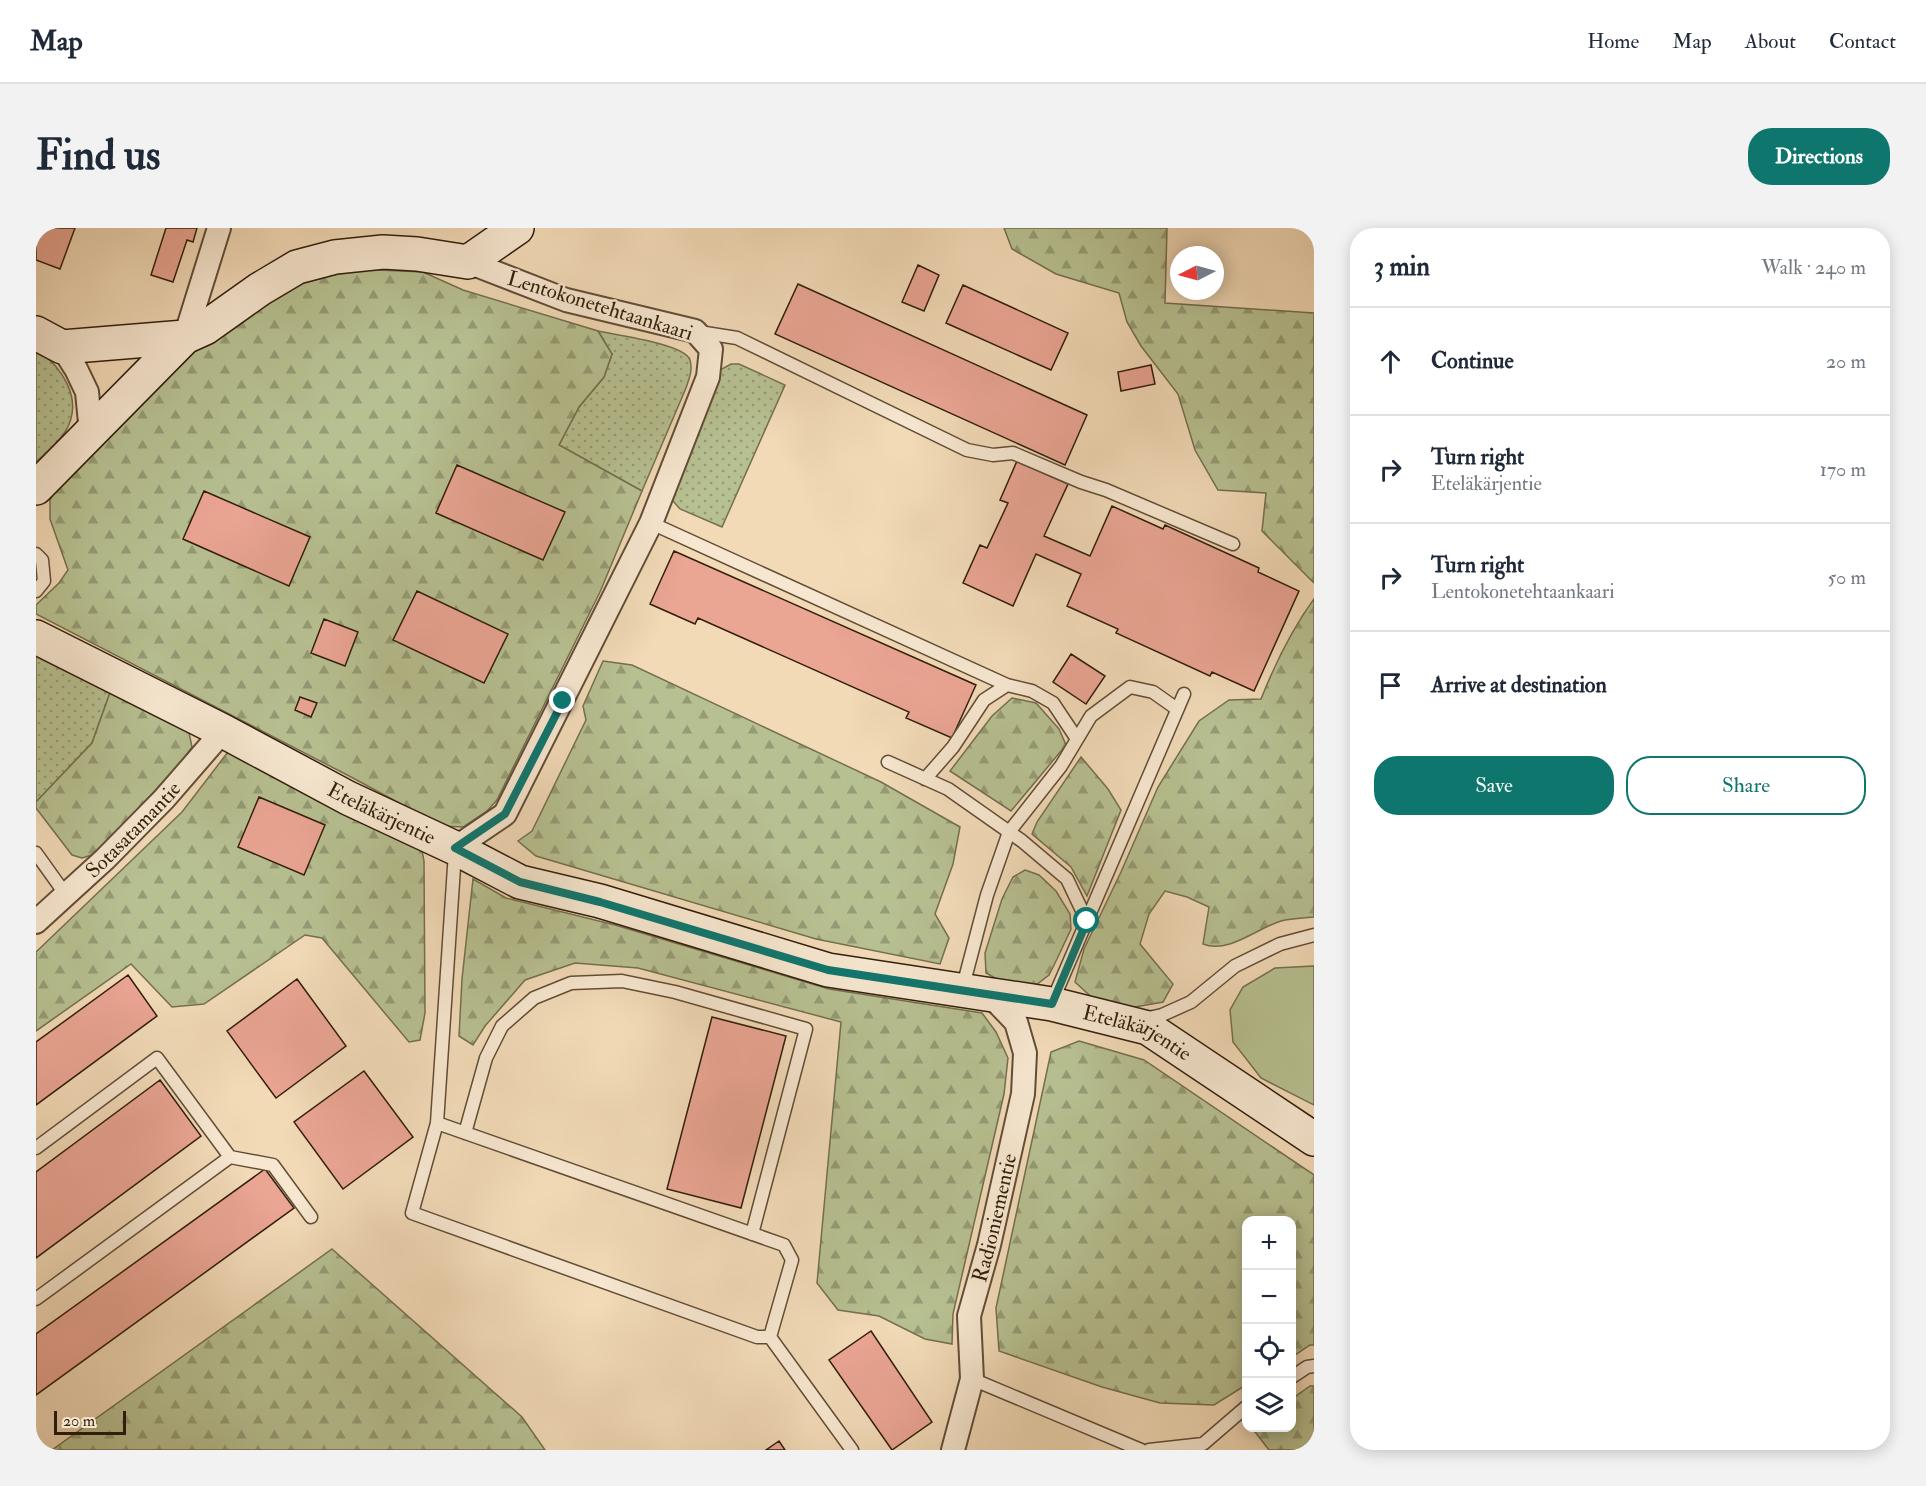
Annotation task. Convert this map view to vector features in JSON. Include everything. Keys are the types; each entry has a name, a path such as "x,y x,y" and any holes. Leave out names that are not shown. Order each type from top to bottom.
{"street":[{"path":"49,340 185,337 219,228"},
{"path":"468,262 517,228"},
{"name":"Lentokonetehtaankaari","path":"36,488 185,337 205,328 260,289 297,267 334,257 383,252 417,254 468,262 566,300 695,331 711,349 708,377 651,523 505,814 455,848"},
{"path":"49,340 76,369 87,392 91,433"},
{"name":"Eteläkärjentie","path":"36,637 223,731 348,798 455,848 520,882 600,902 828,970 1052,1004 1148,1028 1314,1139"},
{"name":"Sotasatamantie","path":"36,922 105,860 164,799 223,731"},
{"name":"Radioniementie","path":"953,1450 972,1379 969,1316 989,1245 1023,1094 1025,1053 1016,1022 976,993"}],"lane":[{"path":"695,331 737,338 967,450 993,454 1013,453 1233,544"},
{"path":"651,523 1007,685 1032,691 1053,703 1077,739"},
{"path":"36,554 42,560 44,581 36,591"},
{"path":"926,779 953,747 984,700 1007,685"},
{"path":"976,993 987,895 1009,832 1061,766 1090,716 1130,687 1153,692 1177,709"},
{"path":"1052,1004 1184,694"},
{"path":"888,762 948,789 1009,832 1067,879 1087,921"},
{"path":"455,848 437,1123 412,1213 757,1337 770,1337"},
{"path":"36,853 66,895"},
{"path":"1122,1023 1172,1011 1191,1002 1235,966 1280,944 1314,935"},
{"path":"465,1133 486,1058 502,1026 534,998 571,983 622,981 675,992 807,1029 752,1234"},
{"path":"36,1148 158,1058 230,1157 273,1165 311,1216"},
{"path":"437,1123 784,1245 792,1260 770,1337"},
{"path":"36,1299 230,1157"},
{"path":"770,1337 852,1450"},
{"path":"1296,1374 1307,1367 1314,1366"},
{"path":"972,1379 1141,1450"},
{"path":"1149,1450 1203,1444 1242,1410"}],"green space":[{"path":"1004,228 1167,228 1165,303 1314,313 1314,583 1262,531 1266,493 1218,490 1195,450 1178,394 1141,346 1127,322 1119,293 1056,274 1012,249"},
{"path":"356,269 423,272 463,290 598,331 612,354 604,377 579,407 559,445 642,491 600,592 497,800 487,811 463,827 442,826 36,614 36,605 59,583 68,570 50,519 50,500 58,485 179,360 210,343 292,286"},
{"path":"598,331 676,349 690,360 691,371 686,388 642,491 559,445 579,407 604,377 612,354"},
{"path":"36,348 62,374 68,385 73,408 71,420 65,432 36,462"},
{"path":"731,364 739,364 785,385 722,527 680,509 673,501 674,490 720,370"},
{"path":"1314,599 1314,917 1281,921 1233,943 1213,946 1203,944 1209,907 1187,897 1165,891 1149,914 1140,944 1173,984 1163,1002 1135,1007 1099,1004 1075,982 1084,949 1158,787 1199,721 1229,700 1261,699 1284,647"},
{"path":"36,654 112,687 92,743 36,802"},
{"path":"603,661 632,665 881,782 960,827 953,864 935,914 949,938 940,964 816,939 536,856 518,841 532,831 586,720 583,706"},
{"path":"112,687 188,728 192,747 180,764 106,843 92,855 82,858 72,855 36,808 36,802 92,743"},
{"path":"1012,698 1036,703 1059,729 1066,745 1011,811 950,771 992,716"},
{"path":"228,752 421,845 424,861 425,1013 420,1040 409,1042 322,938 305,935 204,1004 172,1007 131,964 36,1031 36,952 182,812"},
{"path":"1081,757 1108,789 1121,810 1087,896 1071,867 1032,834 1037,822"},
{"path":"1025,870 1039,875 1056,891 1070,914 1071,929 1049,975 1036,985 1006,984 986,973 985,953 1002,899 1013,877"},
{"path":"473,879 506,898 615,925 829,989 982,1013 996,1032 1008,1058 1004,1094 953,1314 952,1344 925,1339 879,1316 838,1310 817,1283 841,1022 638,968 575,963 525,980 485,1026 473,1045 459,1036 462,979"},
{"path":"1314,966 1314,1105 1261,1078 1233,1042 1230,1010 1243,987 1275,968"},
{"path":"1079,1041 1144,1060 1314,1175 1314,1345 1310,1345 1296,1354 1296,1216 1242,1216 1242,1388 1214,1405 1160,1403 1102,1387 999,1351 996,1308 1051,1052"},
{"path":"332,1249 522,1417 545,1450 52,1450"},
{"path":"1310,1386 1314,1386 1314,1450 1269,1450 1255,1432 1296,1432 1296,1396"}],"building":[{"path":"36,228 75,228 60,269 36,260"},
{"path":"166,228 197,228 193,242 187,240 173,282 151,275"},
{"path":"918,265 939,275 924,311 902,302"},
{"path":"798,284 1087,415 1065,465 775,334"},
{"path":"963,285 1068,333 1051,370 946,323"},
{"path":"1151,365 1155,384 1121,391 1118,372"},
{"path":"1017,461 1068,484 1044,536 1090,556 1112,506 1163,529 1165,525 1259,568 1258,572 1299,591 1254,691 1212,672 1210,676 1116,633 1118,629 1067,606 1081,574 1036,554 1013,606 963,583 980,545 987,548 1008,503 1000,500"},
{"path":"457,465 565,512 543,560 436,513"},
{"path":"204,491 310,537 289,586 183,539"},
{"path":"674,551 976,685 952,738 906,718 909,712 698,618 695,624 650,604"},
{"path":"417,591 508,634 484,683 393,640"},
{"path":"324,619 358,632 345,666 311,653"},
{"path":"1071,654 1105,676 1086,704 1053,682"},
{"path":"300,697 317,703 311,717 295,710"},
{"path":"259,797 325,825 304,875 238,847"},
{"path":"128,975 157,1016 36,1105 36,1042"},
{"path":"297,979 346,1046 276,1098 227,1031"},
{"path":"712,1017 786,1036 741,1208 667,1189"},
{"path":"364,1071 413,1137 343,1189 294,1122"},
{"path":"160,1080 201,1136 36,1258 36,1172"},
{"path":"265,1169 294,1208 36,1395 36,1334"},
{"path":"871,1331 932,1422 892,1450 829,1360"},
{"path":"779,1441 785,1450 766,1450"}],"route":[{"path":"563,701 505,814 455,848 520,882 600,902 828,970 1052,1004 1087,921"}]}
